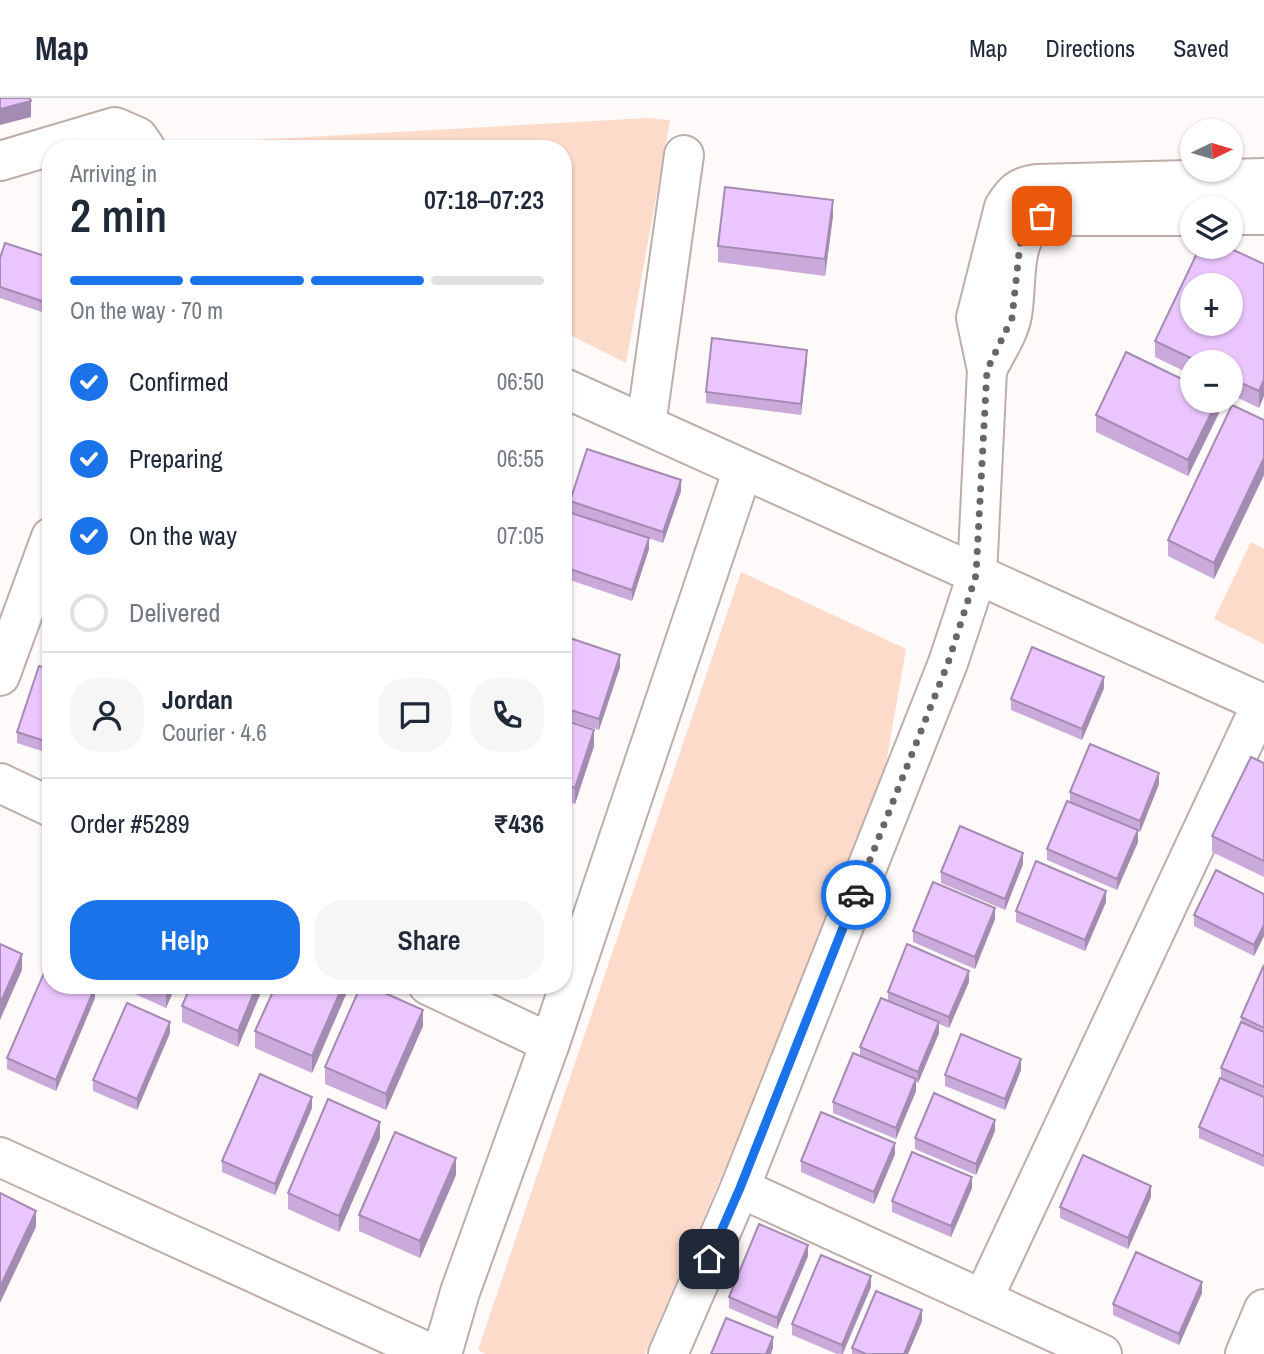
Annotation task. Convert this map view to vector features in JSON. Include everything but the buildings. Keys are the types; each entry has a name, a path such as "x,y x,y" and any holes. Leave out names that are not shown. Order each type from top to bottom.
{"street":[{"path":"71,140 115,127 140,140"},
{"path":"0,161 42,149"},
{"path":"646,425 684,155"},
{"path":"668,1354 740,1188 948,663 976,575 987,370 976,318 1003,206 1013,192 1023,186 1036,184 1264,178"},
{"path":"1243,215 1264,215"},
{"path":"987,370 1012,318 1020,244 1032,222 1042,216 1180,216"},
{"path":"572,392 1263,704 983,1299"},
{"path":"572,978 743,469"},
{"path":"0,676 42,562"},
{"path":"0,783 42,803"},
{"path":"447,994 550,1043"},
{"path":"442,1354 460,1292 566,994"},
{"path":"0,1157 432,1354"},
{"path":"740,1188 1102,1354"},
{"path":"1245,1354 1264,1309"}],"shaded area":[{"path":"647,118 670,120 626,363 572,336 572,140 255,140"},
{"path":"1251,542 1264,549 1264,644 1214,619"},
{"path":"741,572 906,649 877,815 645,1354 486,1354 478,1350"}],"way so far":[{"path":"856,895 948,663 976,575 987,370 1012,318 1020,244 1032,222 1042,216"}],"route":[{"path":"709,1259 740,1188 856,895"}]}
